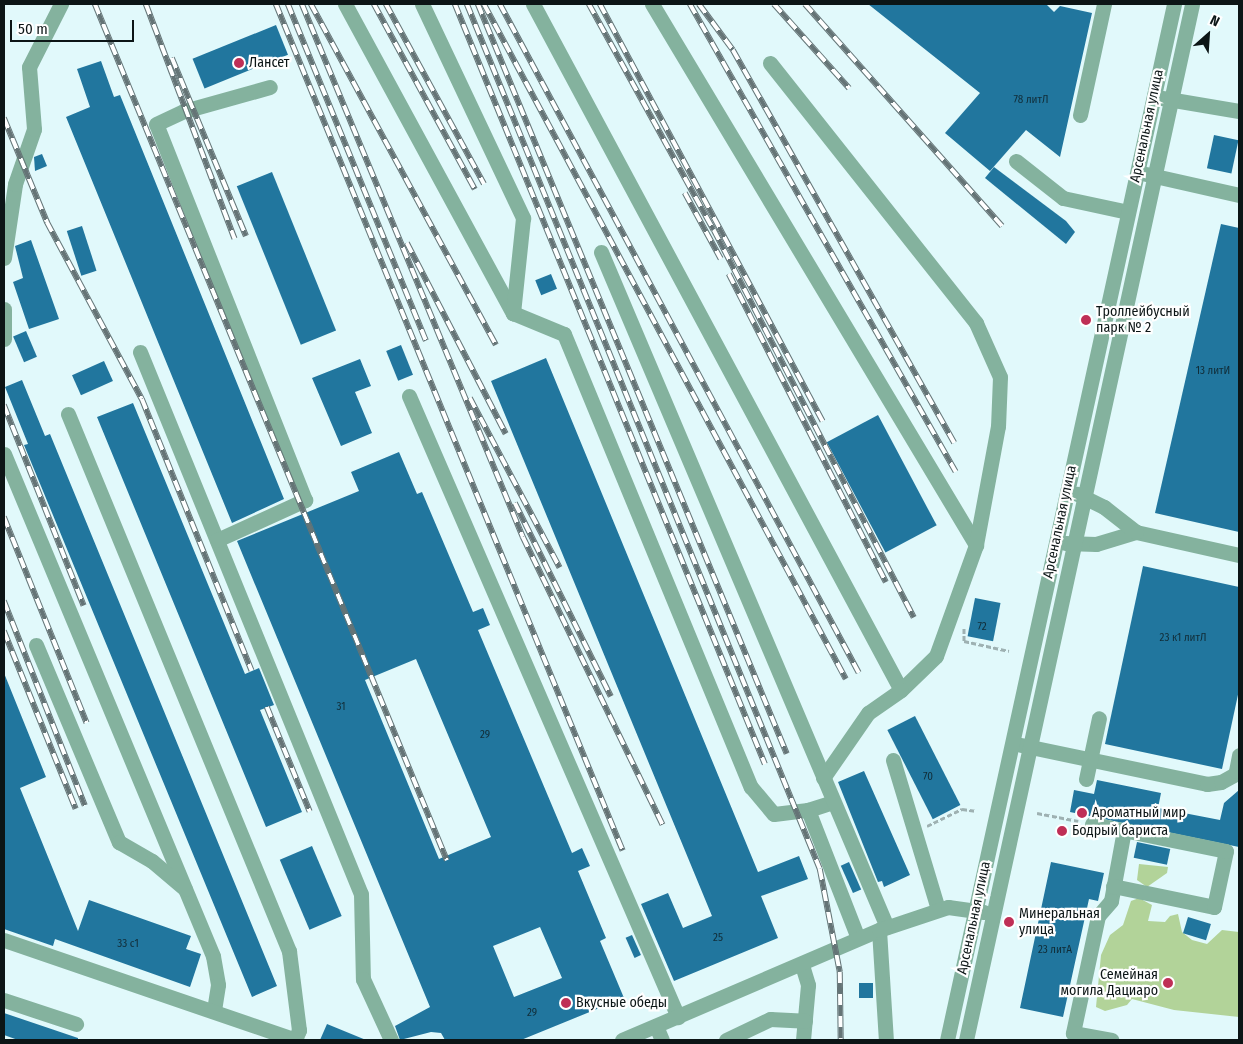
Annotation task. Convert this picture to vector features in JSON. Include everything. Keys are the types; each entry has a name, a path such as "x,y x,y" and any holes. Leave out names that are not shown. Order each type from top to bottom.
{"street":[{"path":"4,258 15,184 34,130 29,67 61,4"},
{"path":"345,4 513,313 564,334 751,787 774,814 808,810 832,802"},
{"path":"422,4 523,218 513,313"},
{"path":"532,4 901,690"},
{"path":"652,4 976,545"},
{"path":"1080,116 1104,4"},
{"name":"Арсенальная улица","path":"947,1040 1174,4"},
{"name":"Арсенальная улица","path":"966,1040 1192,4"},
{"path":"770,63 976,323 1000,377 998,426 976,545 936,656 901,690 868,713 823,778"},
{"path":"217,540 305,500 156,124 194,108 270,87"},
{"path":"1154,96 1239,112"},
{"path":"1016,161 1063,198 1128,212"},
{"path":"1137,172 1239,195"},
{"path":"601,252 823,778 883,928 886,1040"},
{"path":"4,309 4,339"},
{"path":"140,352 361,894 363,979 391,1040"},
{"path":"409,396 678,1017"},
{"path":"4,940 214,1009 296,1040 299,1030 289,951 68,414"},
{"path":"4,454 188,892 216,970 214,1009"},
{"path":"1067,491 1085,496 1136,532 1239,555"},
{"path":"1056,541 1074,546 1096,544 1136,532"},
{"path":"36,645 119,842 152,860 188,892"},
{"path":"1086,779 1099,718"},
{"path":"1012,743 1207,784 1221,782 1238,772 1239,756"},
{"path":"893,760 938,909"},
{"path":"808,810 858,938"},
{"path":"1092,824 1233,853 1214,907 1113,886"},
{"path":"1111,1040 1073,1032 1098,916 1110,901 1124,830"},
{"path":"622,1040 659,1033 678,1017 802,965 858,938 938,909 976,910 994,914"},
{"path":"802,965 808,986 803,1040"},
{"path":"4,1000 76,1024"},
{"path":"726,1040 770,1020 805,1021"}],"path":[{"path":"965,624 964,641 1009,651"},
{"path":"914,833 962,809 977,811"},
{"path":"1037,813 1092,824"}],"green space":[{"path":"1139,864 1168,867 1167,873 1147,887 1137,880"},
{"path":"1139,898 1152,905 1148,921 1165,922 1170,916 1178,914 1182,932 1192,940 1207,944 1222,930 1239,932 1239,1017 1174,1010 1132,999 1127,1005 1105,1011 1096,1007 1101,955 1110,935 1123,925 1131,901"}],"building":[{"path":"868,4 1046,4 1054,12 1060,6 1092,13 1060,157 1026,130 990,171 945,133 980,93"},
{"path":"276,25 288,55 205,88 193,59"},
{"path":"101,61 114,97 120,95 284,499 232,523 66,117 90,107 77,69"},
{"path":"1214,135 1238,140 1231,173 1207,168"},
{"path":"42,154 47,166 35,171 34,157"},
{"path":"994,167 1066,221 1075,232 1066,244 985,178"},
{"path":"272,172 336,331 301,345 237,186"},
{"path":"1221,224 1239,228 1239,532 1155,513"},
{"path":"82,226 97,271 81,276 67,231"},
{"path":"31,240 59,319 29,329 13,282 23,278 15,246"},
{"path":"551,274 557,289 541,295 535,280"},
{"path":"26,331 37,357 24,362 13,336"},
{"path":"401,345 413,375 398,381 386,351"},
{"path":"546,358 758,872 799,856 808,879 761,896 778,938 674,981 641,904 668,893 683,928 712,916 491,381"},
{"path":"360,359 371,386 355,392 372,433 341,446 312,378"},
{"path":"104,361 113,381 81,395 72,375"},
{"path":"22,380 45,436 50,434 277,986 252,997 24,445 28,444 5,387"},
{"path":"133,403 245,674 259,668 274,705 260,710 302,812 266,827 97,417"},
{"path":"878,415 937,525 885,553 827,442"},
{"path":"399,452 417,494 422,492 473,612 483,608 490,625 478,630 572,853 582,848 590,866 578,871 606,938 600,941 624,998 521,1040 445,1040 441,1033 431,1032 400,1040 395,1026 430,1007 237,541 359,491 351,472","holes":["416,659 491,837 439,859 365,680","540,927 562,978 514,997 493,946"]},
{"path":"1143,566 1239,587 1239,690 1222,769 1105,744"},
{"path":"975,598 1001,603 993,641 968,636"},
{"path":"4,673 46,777 20,788 78,931 89,900 191,936 186,949 201,954 190,987 55,939 53,946 4,929"},
{"path":"915,716 960,805 933,819 887,730"},
{"path":"864,771 910,875 884,887 882,881 878,882 838,782"},
{"path":"1097,780 1161,793 1158,808 1220,820 1224,803 1239,790 1239,847 1070,812 1074,790 1094,794"},
{"path":"1137,842 1170,849 1167,865 1134,858"},
{"path":"312,846 342,916 309,930 280,860"},
{"path":"849,862 861,889 853,893 841,866"},
{"path":"1051,862 1104,873 1098,901 1089,899 1063,1017 1020,1008"},
{"path":"1188,917 1211,924 1206,940 1183,933"},
{"path":"632,935 641,955 635,958 626,938"},
{"path":"859,983 873,983 873,998 859,998"},
{"path":"4,1013 78,1038 78,1040 18,1040 4,1035"},
{"path":"327,1024 366,1040 320,1040"}],"railway":[{"path":"95,4 447,860"},
{"path":"146,4 235,239"},
{"path":"276,4 623,851"},
{"path":"288,4 426,341"},
{"path":"302,4 523,537 663,825"},
{"path":"311,4 496,345"},
{"path":"374,4 475,189"},
{"path":"386,4 484,184"},
{"path":"455,4 765,764"},
{"path":"467,4 820,869 840,972 841,1040"},
{"path":"478,4 787,754"},
{"path":"484,4 846,679"},
{"path":"500,4 859,673"},
{"path":"589,4 714,230 914,617"},
{"path":"600,4 823,421"},
{"path":"690,4 956,472"},
{"path":"699,4 733,50 954,443"},
{"path":"774,4 849,88"},
{"path":"805,4 1002,226"},
{"path":"172,58 246,236"},
{"path":"4,118 47,222 142,399 252,671"},
{"path":"685,193 721,259"},
{"path":"407,243 506,434"},
{"path":"729,274 886,582"},
{"path":"470,398 560,568"},
{"path":"4,405 84,606"},
{"path":"515,503 611,696"},
{"path":"4,517 87,723"},
{"path":"4,601 85,806"},
{"path":"4,631 76,809"},
{"path":"267,707 310,812"}],"place":[{"name":"Лансет","path":"239,63"},
{"name":"Троллейбусный парк № 2","path":"1086,320"},
{"name":"Ароматный мир","path":"1082,813"},
{"name":"Бодрый бариста","path":"1062,831"},
{"name":"Минеральная улица","path":"1009,922"},
{"name":"Семейная могила Дациаро","path":"1168,983"},
{"name":"Вкусные обеды","path":"566,1003"}]}
